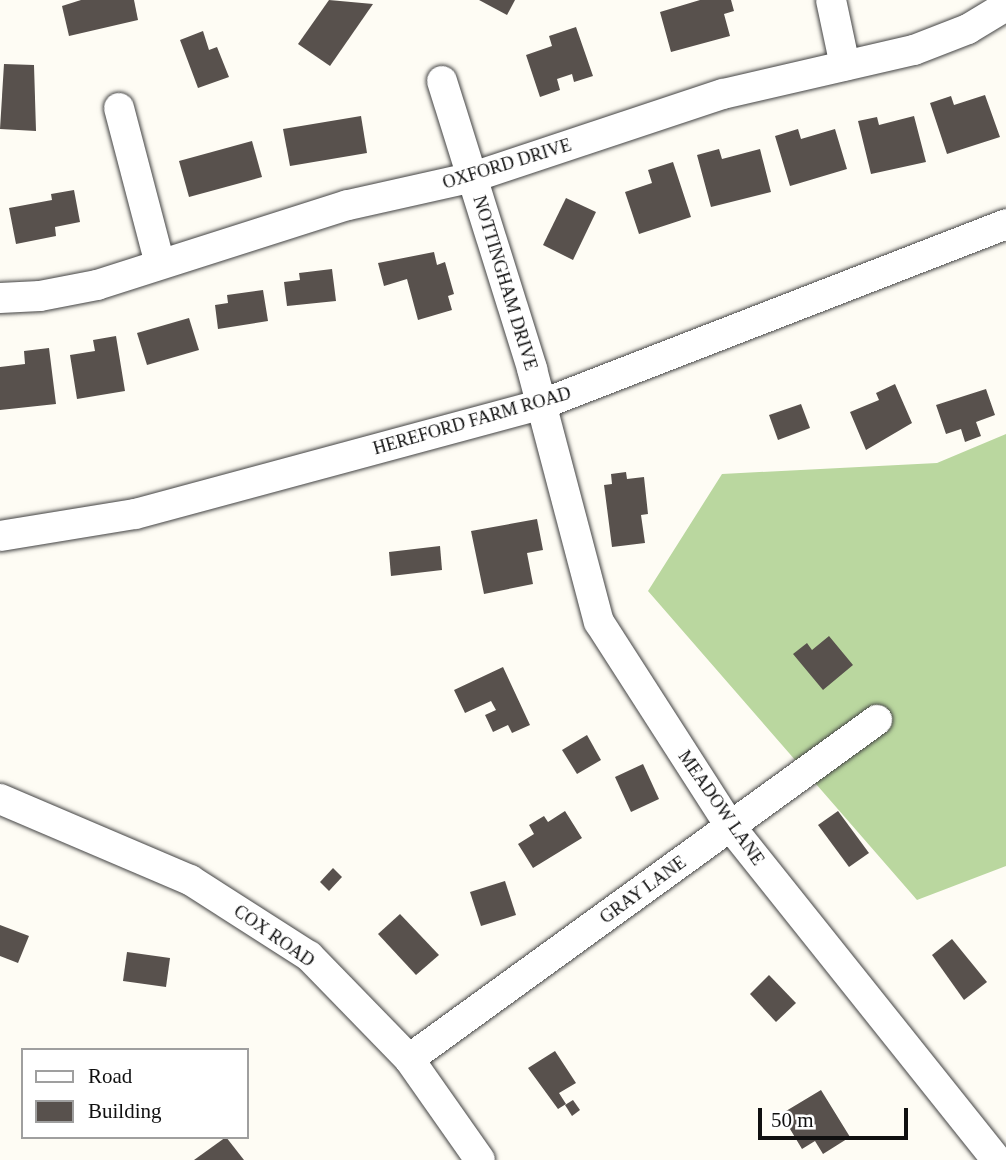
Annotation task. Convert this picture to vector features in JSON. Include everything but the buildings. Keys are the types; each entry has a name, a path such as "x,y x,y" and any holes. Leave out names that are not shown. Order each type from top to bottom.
{"street":[{"path":"831,0 845,66"},
{"name":"OXFORD DRIVE","path":"0,298 40,296 97,285 348,205 473,177 723,94 914,50 968,29 1006,6"},
{"name":"NOTTINGHAM DRIVE","path":"442,81 540,405"},
{"path":"119,108 160,264"},
{"name":"HEREFORD FARM ROAD","path":"0,536 135,514 540,405 1006,224"},
{"name":"MEADOW LANE","path":"540,405 599,622 730,826 997,1160"},
{"name":"GRAY LANE","path":"409,1059 877,720"},
{"name":"COX ROAD","path":"0,799 190,880 309,956 409,1059 480,1160"}],"green space":[{"path":"1006,434 1006,866 917,900 648,591 722,474 937,463"}]}
